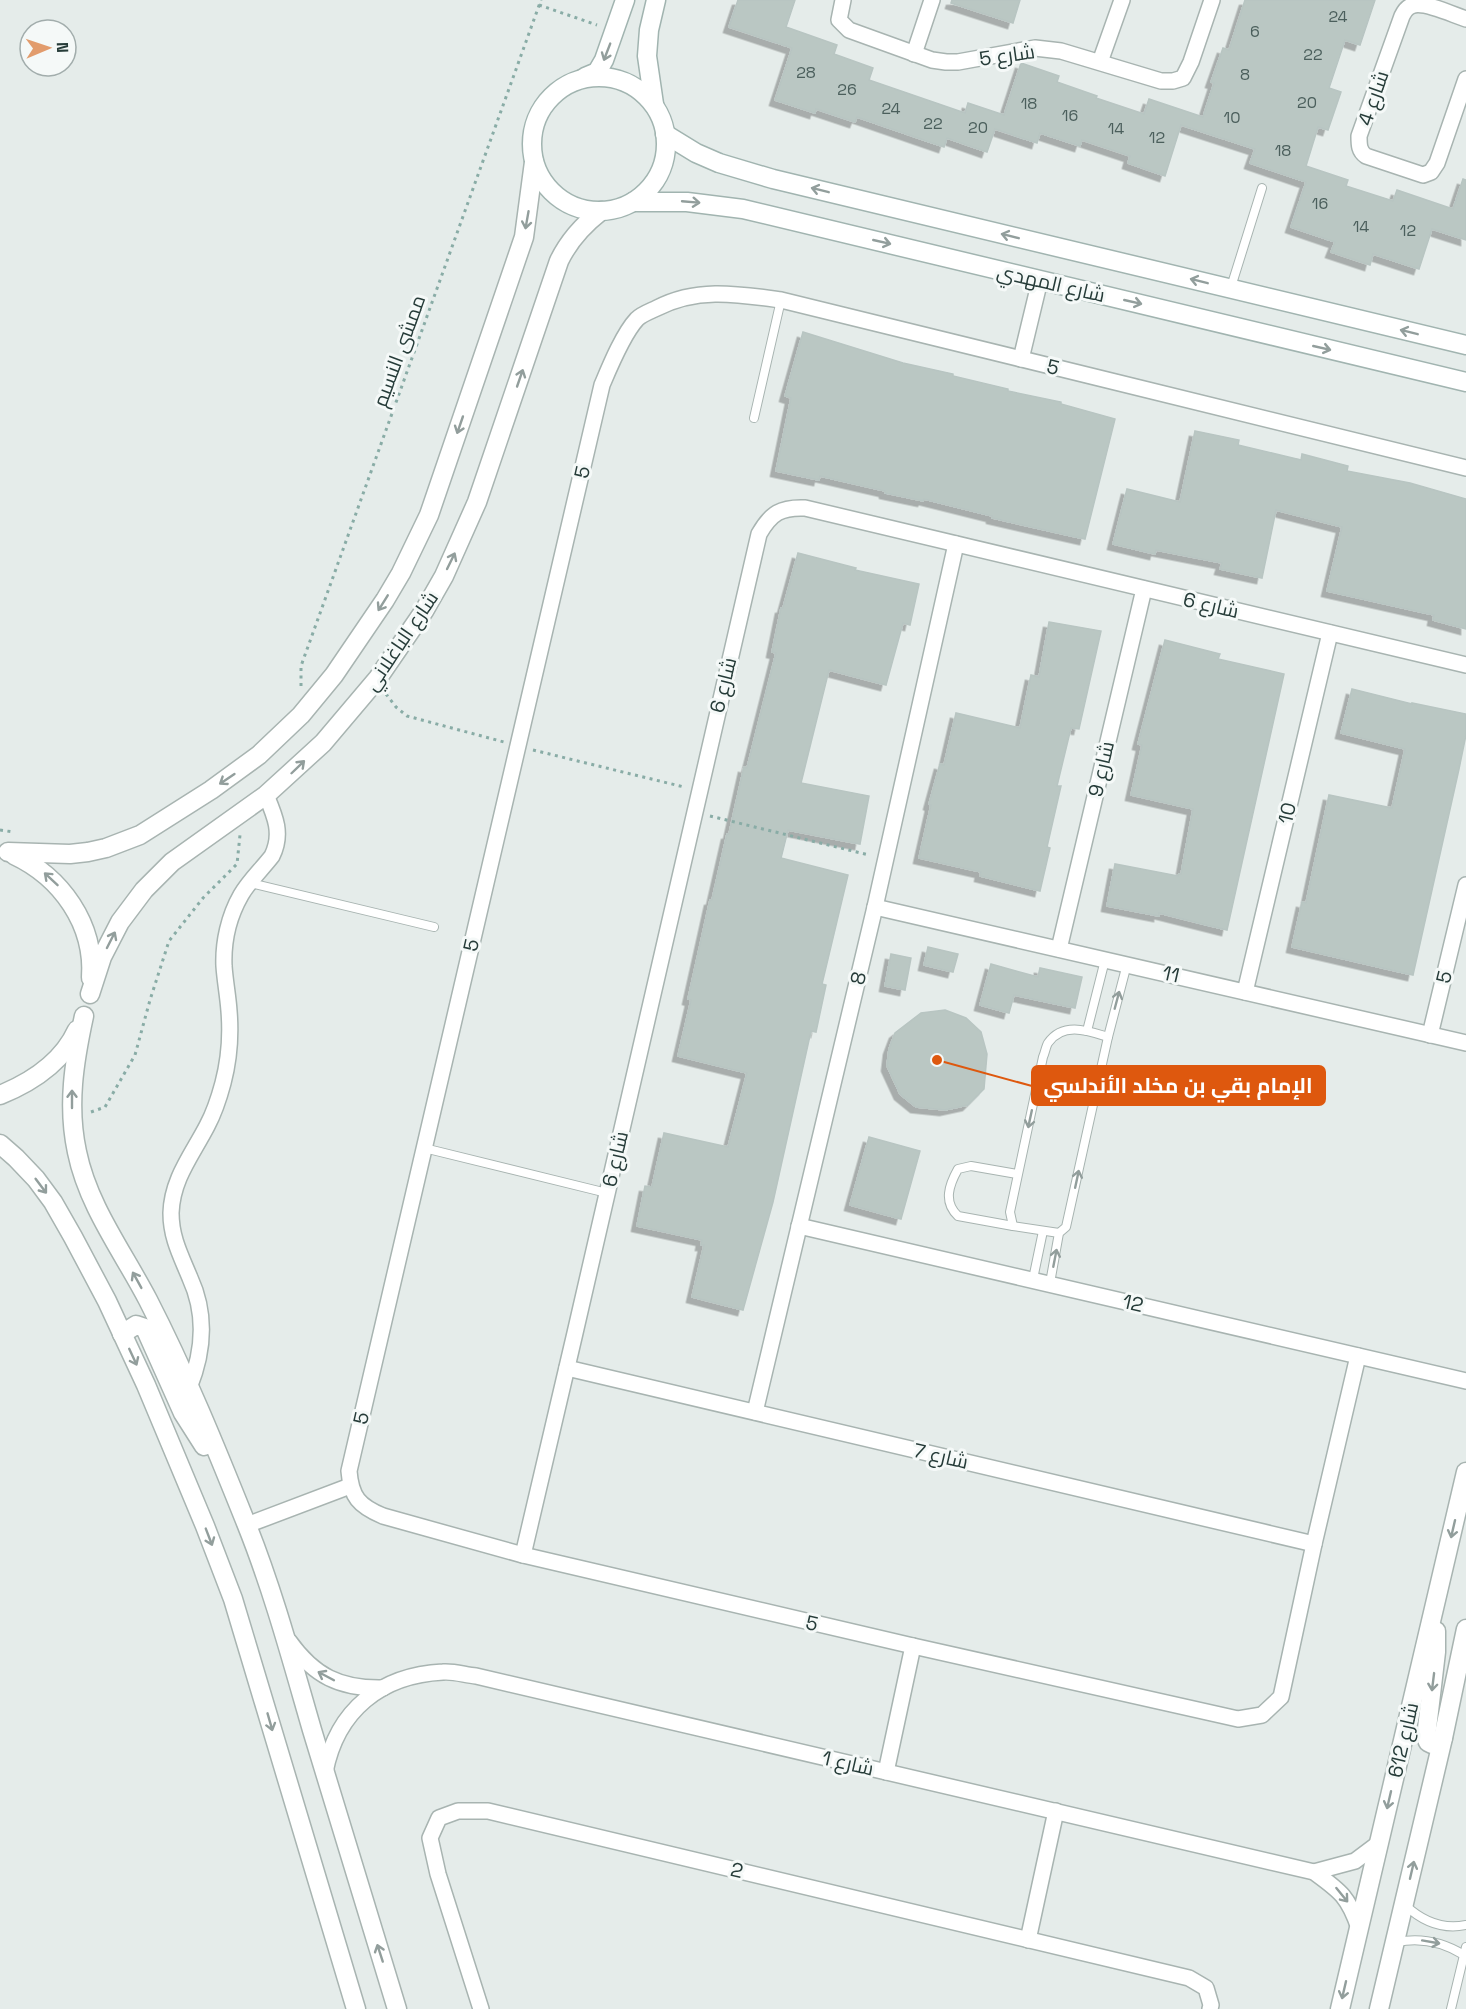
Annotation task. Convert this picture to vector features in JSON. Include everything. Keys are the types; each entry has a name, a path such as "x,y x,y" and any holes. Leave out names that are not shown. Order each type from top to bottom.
{"street":[{"path":"625,0 604,60 597,72 566,85 554,93 544,105 532,132 534,162 540,176 560,198 572,206 587,210 612,210 633,202 656,180 662,166 666,150 665,134 654,104 647,56 648,30 657,0"},
{"name":"شارع 5","path":"843,0 839,20 849,30 914,54 946,62 984,58 1035,48 1060,51 1161,81 1182,78 1191,62 1212,0"},
{"path":"914,54 932,0"},
{"path":"1100,62 1122,0"},
{"name":"شارع 4","path":"1466,19 1425,5 1413,5 1407,8 1402,16 1359,136 1362,153 1423,175 1431,172 1437,163 1466,79"},
{"path":"566,85 584,78 604,76 623,81 640,90 654,104"},
{"name":"شارع المهدي","path":"665,134 696,153 762,176 1466,345"},
{"name":"شارع الباغلاني","path":"4,851 79,853 106,848 131,839 235,773 281,736 334,675 385,600 429,515 524,237 534,162"},
{"name":"شارع المهدي","path":"633,202 687,202 743,209 1466,382"},
{"name":"شارع الباغلاني","path":"90,994 102,957 116,930 144,890 172,862 266,795 323,743 384,670 424,611 448,567 477,502 559,261 572,238 602,211"},
{"path":"1021,359 1040,280"},
{"name":"5","path":"1314,1544 1281,1697 1262,1715 1238,1719 523,1555 383,1516 368,1510 357,1500 350,1486 349,1471 599,397 615,354 638,318 666,303 696,294 727,293 781,300 1466,468"},
{"name":"شارع 6","path":"523,1555 693,812 759,534 766,521 777,512 790,507 805,508 1466,665"},
{"name":"8","path":"755,1412 875,907 956,544"},
{"name":"شارع 9","path":"1059,949 1144,589"},
{"name":"10","path":"1245,992 1330,633"},
{"path":"189,1388 201,1353 201,1317 198,1298 174,1240 172,1205 181,1170 208,1125 223,1084 230,1034 224,965 225,946 234,912 250,883 272,856 278,843 278,826 266,795"},
{"path":"4,851 28,861 46,874 75,908 84,928 90,950 92,972 90,994 72,1084 72,1119 77,1153 87,1187 148,1300 189,1388 247,1526 281,1624 398,2009"},
{"name":"5","path":"1430,1035 1466,885"},
{"name":"11","path":"875,907 1466,1043"},
{"path":"0,1095 32,1080 60,1057 74,1038 84,1016"},
{"path":"0,1144 25,1167 53,1202 146,1385 205,1526 233,1599 356,2009"},
{"name":"12","path":"799,1226 1466,1381"},
{"path":"122,1334 136,1325 145,1328 183,1413 233,1490"},
{"path":"1314,1544 1358,1356"},
{"name":"شارع 7","path":"567,1368 1314,1544"},
{"name":"شارع 612","path":"1340,2009 1466,1472"},
{"path":"247,1526 350,1486"},
{"path":"1436,1602 1436,1652 1425,1737 1432,1744 1443,1738"},
{"name":"شارع 1","path":"281,1624 299,1656 313,1668 329,1678 355,1687 383,1688"},
{"name":"شارع 612","path":"1380,2009 1466,1629"},
{"path":"886,1772 913,1646"},
{"name":"شارع 1","path":"325,1772 333,1742 348,1716 370,1696 414,1675 446,1672 476,1676 1314,1872 1341,1892 1354,1912 1359,1928"},
{"name":"2","path":"481,2009 438,1874 430,1838 439,1818 458,1811 488,1811 1189,1978 1206,1988 1210,2009"},
{"path":"1028,1940 1056,1811"},
{"name":"شارع 1","path":"1314,1872 1355,1861 1379,1844"}],"lane":[{"path":"1230,289 1262,188"},
{"path":"754,418 781,300"},
{"path":"250,883 434,927"},
{"path":"1086,1031 1105,960"},
{"path":"1050,1283 1059,1233 1066,1227 1108,1037 1127,964"},
{"path":"1013,1226 1011,1212 1017,1174 1048,1042 1069,1029 1079,1029 1108,1037"},
{"path":"424,1148 607,1193"},
{"path":"1017,1174 971,1166 958,1169 949,1186 952,1210 958,1216 1059,1233"},
{"path":"1033,1280 1043,1231"},
{"path":"1404,1905 1423,1920 1435,1924 1447,1927 1466,1925"},
{"path":"1395,1942 1431,1941 1465,1951 1452,2009"}],"path":[{"name":"ممشى النسيم","path":"301,715 302,666 541,0"},
{"path":"539,5 614,31"},
{"path":"72,1119 105,1107 135,1054 169,941 203,898 237,864 243,812"},
{"path":"693,812 886,859"}],"building":[{"path":"738,0 795,0 786,27 837,45 834,54 873,68 869,80 965,113 968,103 1004,115 1021,63 1059,76 1057,82 1144,114 1149,99 1203,117 1214,83 1211,82 1223,48 1229,50 1245,0 1375,0 1360,45 1345,40 1329,88 1341,92 1328,130 1318,127 1306,166 1348,180 1346,186 1393,201 1397,190 1453,209 1463,179 1466,180 1466,240 1432,229 1419,269 1373,254 1370,265 1331,252 1335,242 1291,227 1306,182 1250,163 1255,149 1181,125 1165,176 1128,163 1130,156 1082,140 1080,146 1040,133 1037,143 995,129 987,152 947,138 944,147 857,117 855,122 816,109 815,113 775,100 792,48 729,27"},
{"path":"952,0 1020,0 1013,23 951,3"},
{"path":"803,332 903,363 953,374 953,376 1008,389 1008,391 1061,402 1061,404 1115,419 1085,539 820,476 819,480 776,471 791,398 785,396"},
{"path":"1195,431 1239,440 1238,445 1301,460 1302,454 1348,466 1347,471 1410,483 1466,499 1466,629 1433,620 1434,615 1327,591 1342,527 1276,510 1262,578 1220,569 1222,563 1156,550 1155,554 1113,544 1127,489 1180,502"},
{"path":"798,553 856,568 855,570 919,584 910,625 903,623 886,685 829,670 801,783 869,796 860,844 788,830 781,858 848,875 822,984 826,985 816,1032 811,1031 773,1202 743,1310 692,1297 704,1245 701,1245 702,1240 637,1226 645,1186 652,1187 664,1133 728,1147 747,1073 678,1056 710,900 712,900 727,834 729,834 744,767 747,768 776,653 772,652 781,608 783,608"},
{"path":"1049,622 1101,631 1079,729 1071,728 1057,786 1061,786 1040,891 980,876 981,872 919,858 931,805 929,804 940,764 944,765 956,713 1020,728 1031,675 1039,677"},
{"path":"1165,640 1220,654 1218,659 1284,674 1227,930 1159,913 1159,916 1107,906 1115,864 1178,876 1181,874 1193,809 1131,795 1142,745 1138,744"},
{"path":"1352,689 1466,714 1466,735 1413,975 1292,947 1302,902 1306,903 1329,795 1392,808 1405,749 1341,733"},
{"path":"928,947 958,954 953,972 924,965"},
{"path":"891,954 911,958 905,990 885,986"},
{"path":"991,964 1038,977 1040,968 1082,977 1075,1008 1014,995 1009,1013 980,1005"},
{"path":"945,1010 966,1018 981,1032 987,1054 984,1089 968,1105 945,1110 916,1107 900,1094 887,1066 889,1049 895,1033 921,1013"},
{"path":"869,1137 920,1151 901,1219 850,1205"}],"place":[{"name":"الإمام بقي بن مخلد الأندلسي","path":"937,1060"}]}
